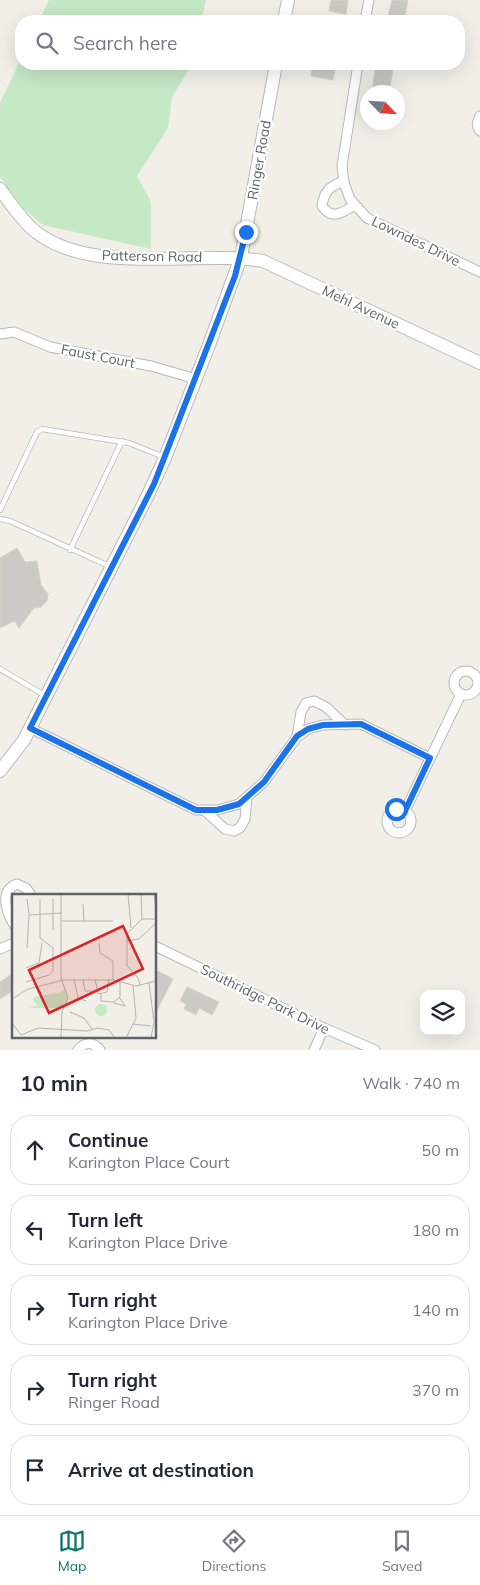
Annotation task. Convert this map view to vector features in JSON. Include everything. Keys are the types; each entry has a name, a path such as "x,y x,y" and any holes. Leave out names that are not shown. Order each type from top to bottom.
{"street":[{"path":"285,15 288,0"},
{"path":"366,15 369,0"},
{"name":"Ringer Road","path":"0,771 16,752 30,728 112,568 165,458 196,379 241,257 275,70"},
{"name":"Lowndes Drive","path":"357,70 342,166 344,181 350,199 367,218 480,272"},
{"path":"480,116 477,121 477,127 480,131"},
{"path":"344,181 332,186 323,195 322,206 326,212 334,214 341,213 355,205"},
{"name":"Patterson Road","path":"0,189 12,206 35,231 62,247 87,254 109,257 241,257"},
{"name":"Mehl Avenue","path":"241,257 263,261 480,363"},
{"name":"Faust Court","path":"1,332 14,332 50,347 151,366 196,379"},
{"path":"405,811 461,694"},
{"path":"297,736 301,712 306,703 314,701 326,707 345,725"},
{"path":"30,728 196,810 226,808 239,804 264,782 297,736 308,729 323,725 361,724 430,758"},
{"path":"204,810 225,829 234,830 240,828 245,819 247,798"},
{"path":"12,922 4,910 1,899 3,894 7,888 17,884 26,888 30,894"},
{"path":"0,949 12,944"},
{"name":"Southridge Park Drive","path":"156,946 324,1028 375,1050"},
{"path":"314,1050 324,1028"},
{"path":"78,1050 86,1044 98,1044"}],"lane":[{"path":"0,510 38,432 42,429 122,441 165,458"},
{"path":"70,550 122,441"},
{"path":"0,519 10,521 112,568"},
{"path":"0,669 47,696"}],"green space":[{"path":"49,0 206,0 202,15 42,15"},
{"path":"16,70 188,70 172,97 168,128 137,176 151,202 151,249 43,225 23,208 0,177 0,103"}],"building":[{"path":"331,0 348,0 346,14 329,11"},
{"path":"392,0 408,0 405,15 388,15"},
{"path":"312,70 335,70 333,80 311,76"},
{"path":"375,70 393,70 390,85 373,85"},
{"path":"17,548 25,562 37,561 41,585 48,594 47,601 41,607 34,608 19,628 15,621 0,628 0,558"},
{"path":"158,971 173,979 156,1012 156,976"},
{"path":"12,974 12,991 0,999 0,982"},
{"path":"187,987 219,1002 212,1015 199,1008 196,1015 184,1009 186,1004 180,1001"}],"route":[{"path":"246,232 235,276 154,484 30,728 196,810 217,810 239,804 251,795 274,769 292,741 308,729 323,725 361,724 430,758 405,811 403,809 396,809"}]}
